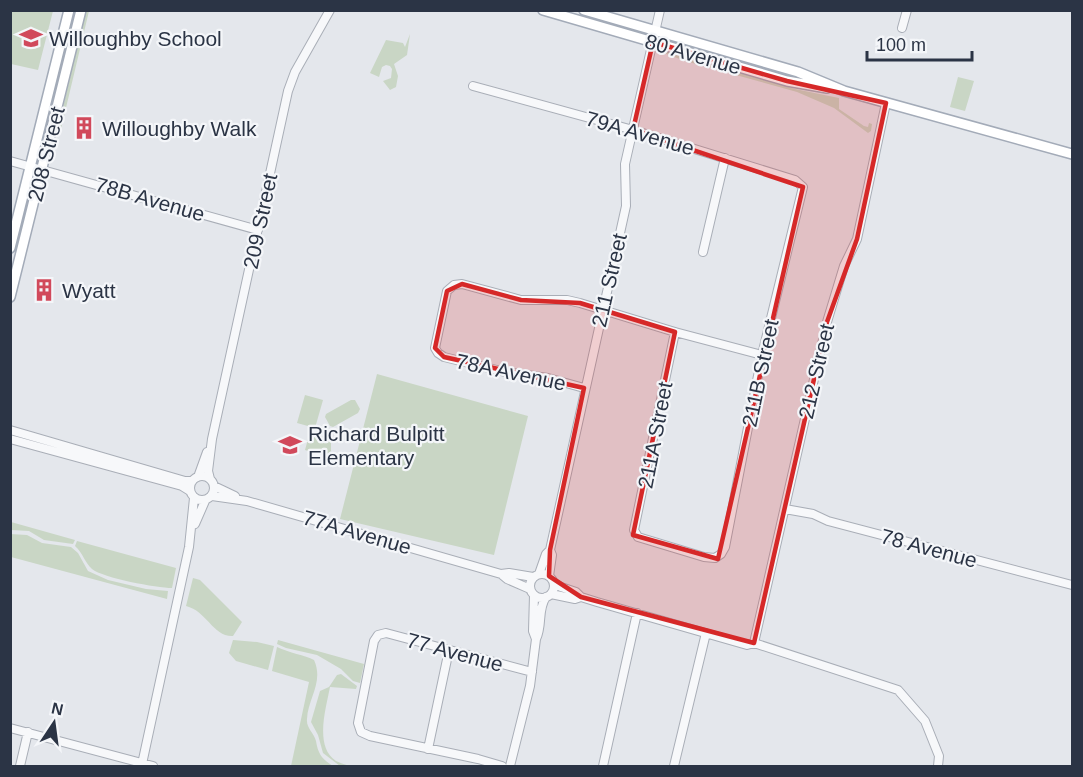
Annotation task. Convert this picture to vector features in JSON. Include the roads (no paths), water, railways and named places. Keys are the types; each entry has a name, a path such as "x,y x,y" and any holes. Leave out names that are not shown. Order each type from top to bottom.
{"main road":[{"name":"208 Street","path":"10,248 69,10"},
{"name":"208 Street","path":"10,297 81,10"},
{"name":"80 Avenue","path":"543,10 787,81 844,91 1072,154"},
{"name":"80 Avenue","path":"584,10 798,72 844,91"}],"street":[{"name":"209 Street","path":"210,478 208,471 212,439 288,91 295,72 330,10"},
{"name":"211 Street","path":"552,579 550,550 626,206 625,164 660,10"},
{"path":"902,28 906,10"},
{"name":"79A Avenue","path":"473,86 725,158 795,180 803,187"},
{"name":"212 Street","path":"754,643 827,322 844,266 857,239 886,103"},
{"path":"703,252 725,158"},
{"name":"78B Avenue","path":"10,161 258,230"},
{"name":"211B Street","path":"717,558 724,547 762,354 803,187"},
{"name":"78A Avenue","path":"584,388 548,378 505,372 444,357 438,353 435,348 447,291 454,285 462,285 520,300 567,300 602,309"},
{"path":"602,309 675,332 762,354"},
{"name":"211A Street","path":"675,332 634,530 638,537 705,557 717,558"},
{"path":"10,430 186,481 210,478 214,486 248,501"},
{"path":"10,439 182,486 192,494 191,536 142,764"},
{"name":"209 Street","path":"192,494 195,479 212,439"},
{"path":"191,536 214,486"},
{"name":"77A Avenue","path":"192,494 208,499 248,501 501,574 536,576"},
{"name":"78 Avenue","path":"785,509 813,514 828,521 1072,585"},
{"name":"211 Street","path":"536,576 550,550"},
{"name":"77A Avenue","path":"501,574 532,592"},
{"path":"536,639 533,632 530,584 536,576 552,579 561,587 576,592 581,597 747,645 754,643 898,690 925,721 939,756 938,766"},
{"path":"510,766 532,672 541,608 554,589 552,579"},
{"path":"532,592 540,598 549,596 574,599 581,597"},
{"path":"603,766 637,613"},
{"name":"77 Avenue","path":"428,749 367,735 359,729 358,723 374,641 378,635 386,633 532,672"},
{"path":"674,766 706,633"},
{"path":"449,650 428,749 502,766"},
{"path":"10,728 153,766"},
{"path":"20,766 28,732"}],"place":[{"name":"Willoughby School","path":"31,38"},
{"name":"Willoughby Walk","path":"84,128"},
{"name":"Wyatt","path":"44,290"},
{"name":"Richard Bulpitt Elementary","path":"290,445"}]}
